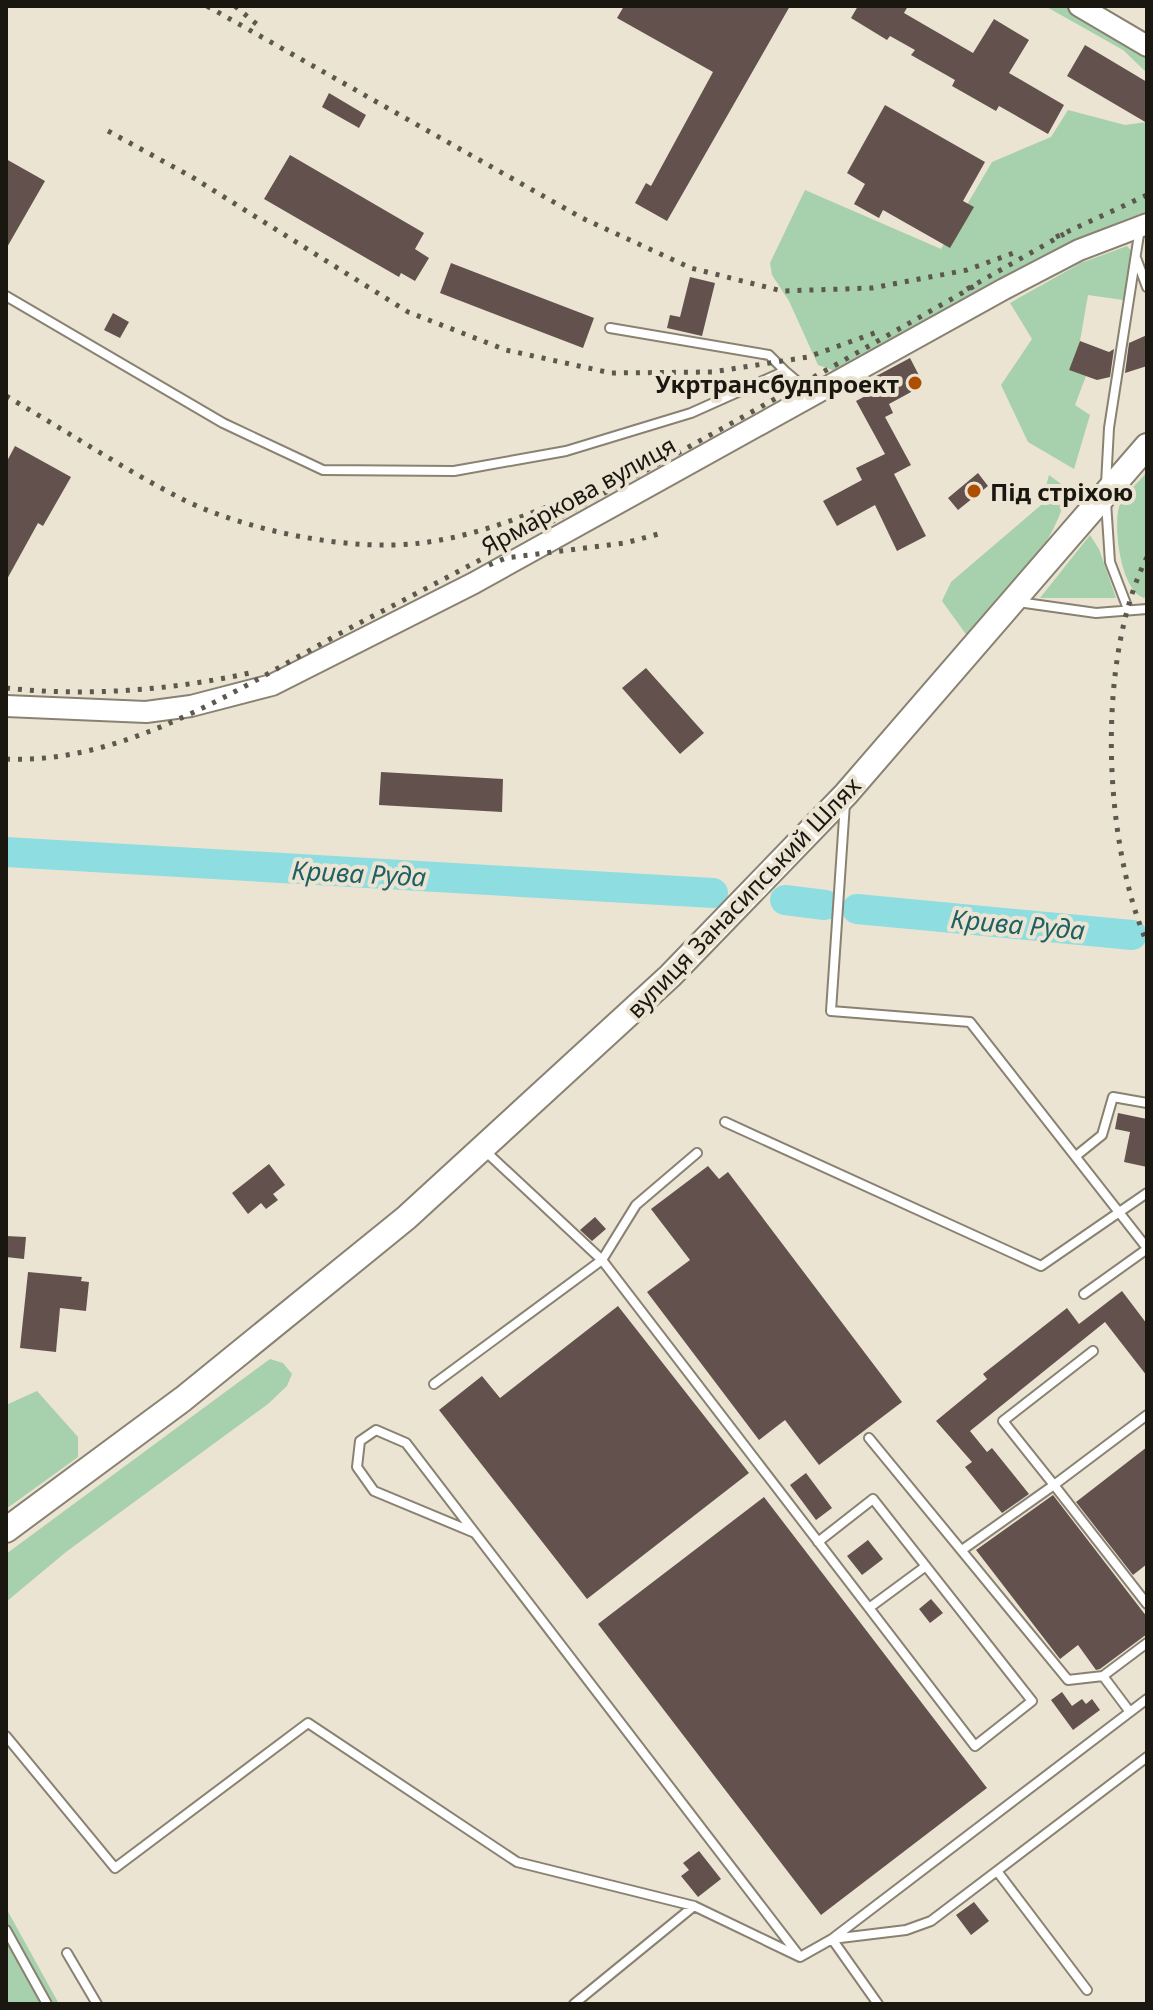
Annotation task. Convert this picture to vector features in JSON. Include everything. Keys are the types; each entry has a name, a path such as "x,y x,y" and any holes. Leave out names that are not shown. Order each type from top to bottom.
{"main road":[{"name":"вулиця Занасипський Шлях","path":"6,1530 298,1308 483,1149 670,976 846,794 1147,446"}],"street":[{"path":"1079,6 1147,46"},
{"name":"Ярмаркова вулиця","path":"6,706 146,712 200,704 272,685 474,583 1067,257 1144,225"}],"lane":[{"path":"1128,609 1110,562 1106,494 1109,428 1136,257 1144,225"},
{"path":"1136,257 1147,287"},
{"path":"6,296 223,423 323,470 454,471 566,451 691,413 785,371"},
{"path":"610,328 769,355 812,395"},
{"path":"1014,601 1063,611 1096,613 1147,609"},
{"path":"846,794 831,1011 970,1022 1147,1248 1084,1294"},
{"path":"1076,1156 1102,1135 1113,1097 1147,1103"},
{"path":"725,1122 1041,1266 1147,1193"},
{"path":"483,1149 602,1260 818,1542 975,1746 1032,1701 873,1499 818,1542"},
{"path":"434,1384 602,1260 636,1205 697,1153"},
{"path":"1093,1351 1003,1421 1147,1604"},
{"path":"962,1550 1147,1415"},
{"path":"475,1533 374,1491 357,1467 360,1441 376,1430 406,1443 475,1533 800,1957"},
{"path":"869,1438 1068,1680 1103,1676 1147,1643"},
{"path":"869,1608 926,1566"},
{"path":"1103,1676 1130,1712"},
{"path":"800,1957 832,1939 1147,1699"},
{"path":"6,1736 115,1868 308,1723 517,1862 694,1906 800,1957"},
{"path":"832,1939 906,1930 931,1921 1147,1757"},
{"path":"997,1871 1087,1990"},
{"path":"574,2004 694,1906"},
{"path":"6,1930 47,2004"},
{"path":"832,1939 878,2004"},
{"path":"67,1953 97,2004"}],"green space":[{"path":"1045,6 1070,6 1147,51 1147,73 1123,50"},
{"path":"1068,110 1125,125 1147,122 1147,211 1027,264 835,371 818,365 789,301 772,275 770,263 805,190 941,249 992,162 1051,137"},
{"path":"1127,246 1133,253 1123,300 1088,295 1080,341 1069,370 1086,376 1075,405 1090,415 1074,469 1028,442 1001,385 1032,339 1010,303 1081,263"},
{"path":"1147,472 1147,596 1144,598 1136,593 1124,572 1117,516 1124,498"},
{"path":"1049,475 1068,489 1052,532 1028,569 968,637 942,601 951,582 1041,505"},
{"path":"1090,535 1099,549 1116,598 1040,598"},
{"path":"270,1359 283,1363 292,1374 287,1386 268,1404 66,1552 6,1602 6,1554"},
{"path":"37,1391 78,1437 78,1457 6,1509 6,1405"},
{"path":"6,1908 59,2004 6,2004"}],"building":[{"path":"624,6 790,6 667,221 635,203 646,183 651,186 713,72 617,18"},
{"path":"858,6 908,6 904,13 973,53 994,19 1029,40 1009,73 1064,105 1048,134 999,106 996,111 952,86 955,80 911,55 915,50 890,36 887,40 851,18"},
{"path":"1085,45 1147,82 1147,123 1067,76"},
{"path":"329,93 366,115 359,128 322,107"},
{"path":"885,105 985,162 963,201 974,207 950,248 883,210 879,218 854,204 865,184 847,173"},
{"path":"290,155 424,233 415,249 429,258 415,281 401,273 399,277 264,199"},
{"path":"6,159 45,181 6,249"},
{"path":"451,263 594,318 583,348 440,293"},
{"path":"690,277 715,283 702,336 667,328 670,315 680,317"},
{"path":"113,313 129,322 120,338 104,330"},
{"path":"1147,335 1147,366 1125,373 1129,343"},
{"path":"1080,341 1109,352 1114,349 1110,377 1097,380 1069,370"},
{"path":"910,358 924,385 889,404 893,413 885,417 911,465 894,474 926,536 897,551 875,505 837,526 823,501 862,480 856,468 885,454 856,401 871,393 865,382"},
{"path":"15,446 71,477 43,526 38,523 6,581 6,463"},
{"path":"978,473 988,486 958,510 948,498"},
{"path":"646,668 704,733 680,754 622,688"},
{"path":"381,772 503,779 502,812 379,805"},
{"path":"1118,1113 1147,1119 1147,1167 1124,1162 1130,1132 1115,1129"},
{"path":"269,1164 285,1185 273,1194 278,1200 266,1209 261,1203 248,1214 232,1193"},
{"path":"708,1166 719,1179 728,1172 902,1402 819,1465 785,1420 759,1440 647,1292 690,1260 651,1209"},
{"path":"595,1217 606,1229 592,1241 580,1230"},
{"path":"6,1236 26,1237 24,1259 6,1257"},
{"path":"28,1272 82,1277 81,1281 89,1282 86,1311 60,1308 56,1352 20,1348"},
{"path":"1122,1291 1147,1324 1147,1376 1105,1322 970,1431 987,1452 992,1448 1029,1494 1002,1513 965,1467 972,1462 936,1421 987,1379 983,1374 1067,1308 1079,1324"},
{"path":"618,1306 749,1473 587,1599 439,1410 482,1376 500,1398"},
{"path":"1147,1447 1147,1564 1133,1575 1076,1502"},
{"path":"806,1473 832,1508 816,1520 790,1485"},
{"path":"1053,1495 1147,1617 1147,1634 1100,1669 1096,1670 1078,1645 1060,1659 976,1550"},
{"path":"764,1497 987,1788 821,1915 598,1624"},
{"path":"868,1540 883,1559 862,1575 847,1556"},
{"path":"931,1599 943,1613 930,1623 919,1609"},
{"path":"1062,1692 1072,1706 1082,1699 1086,1704 1092,1699 1100,1710 1073,1730 1051,1700"},
{"path":"699,1851 721,1879 698,1897 681,1876 689,1870 683,1863"},
{"path":"974,1902 989,1921 971,1935 956,1915"}],"waterway":[{"name":"Крива Руда","path":"6,852 713,893"},
{"path":"785,900 825,905"},
{"name":"Крива Руда","path":"857,909 1132,935"}],"railway":[{"path":"207,6 582,218 691,268 782,291 872,288 967,270 1019,251"},
{"path":"235,6 260,27"},
{"path":"108,131 192,177 408,312 506,350 611,373 712,372 808,357 880,331"},
{"path":"1056,237 1147,195"},
{"path":"967,289 1064,234"},
{"path":"6,759 54,757 101,748 194,712 597,497 976,285"},
{"path":"6,396 184,500 269,530 332,542 393,545 442,540 504,523 583,492"},
{"path":"489,565 506,558 625,543 662,533"},
{"path":"1147,557 1131,599 1119,646 1111,750 1121,854 1132,901 1147,943"},
{"path":"6,688 68,692 131,690 254,672"}],"place":[{"name":"Укртрансбудпроект","path":"915,383"},
{"name":"Під стріхою","path":"974,491"}]}
